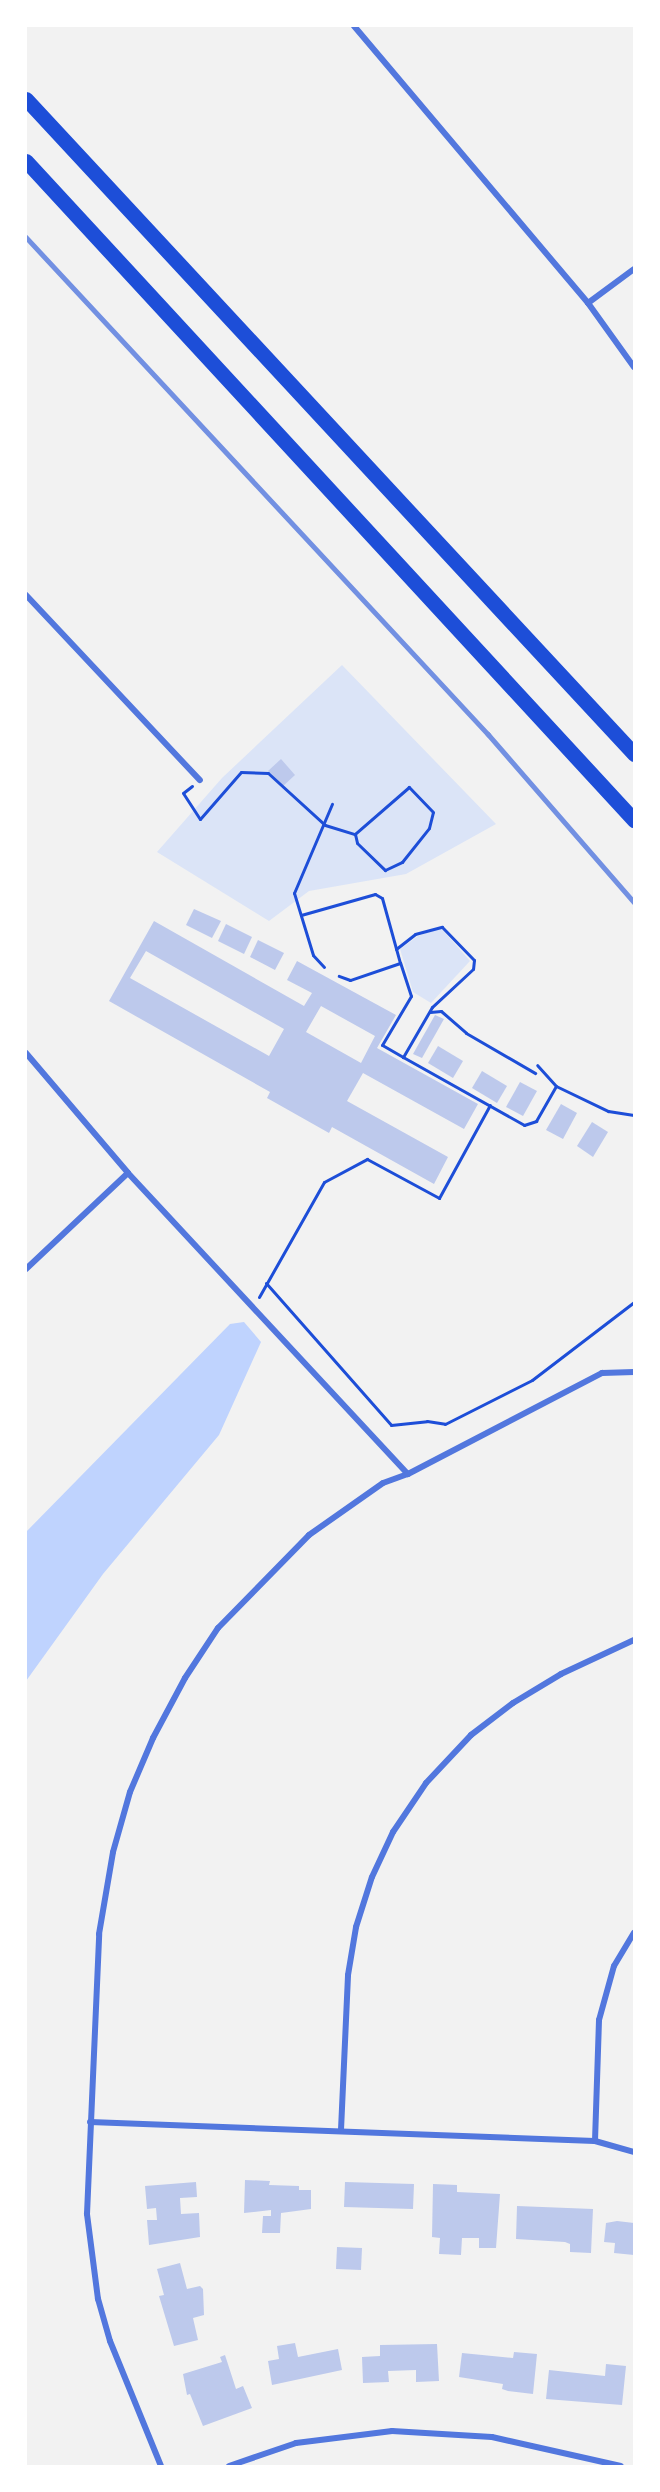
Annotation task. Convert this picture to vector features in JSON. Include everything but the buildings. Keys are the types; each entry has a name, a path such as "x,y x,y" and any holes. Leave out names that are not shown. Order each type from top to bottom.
{"highway":[{"path":"26,99 634,754"},
{"path":"26,161 634,820"}],"street":[{"path":"354,26 588,303 634,367"},
{"path":"588,303 634,269"},
{"path":"26,595 200,780"},
{"path":"26,1053 128,1173 408,1474"},
{"path":"26,1269 128,1173"},
{"path":"160,2466 122,2379 98,2299 87,2214 99,1934 104,1894 130,1792 153,1738 185,1678 218,1628 269,1572 319,1529 383,1483 408,1474 602,1373 618,1369 634,1372"},
{"path":"341,2130 348,1976 353,1946 372,1877 393,1832 426,1783 471,1735 513,1703 561,1674 634,1640"},
{"path":"595,2140 599,2020 614,1966 634,1933"},
{"path":"90,2122 595,2140 634,2152"},
{"path":"229,2466 296,2443 392,2431 492,2437 621,2466"}],"path":[{"path":"200,780 183,793 200,819 241,772 268,773 325,825 355,834"},
{"path":"409,787 434,812 429,828 392,870 385,870 376,862 357,843 355,834 409,787"},
{"path":"324,967 313,955 301,915 296,886 325,825 332,804"},
{"path":"301,915 379,895 411,996 382,1045 531,1125 556,1086"},
{"path":"396,949 415,934 442,927 474,960 473,969 428,1012 403,1057"},
{"path":"339,976 350,980 400,963"},
{"path":"428,1012 441,1011 466,1033 535,1072"},
{"path":"537,1065 556,1086 608,1111 634,1115"},
{"path":"258,1299 324,1182 367,1160 439,1198 490,1105"},
{"path":"266,1283 391,1425 427,1421 445,1424 532,1380 634,1302"}],"shaded area":[{"path":"342,665 496,824 406,874 309,891 269,921 157,852 222,778"},
{"path":"441,928 470,961 431,1003 413,992 400,949 418,936"}],"water":[{"path":"244,1322 261,1342 219,1435 103,1574 26,1681 26,1532 230,1324"}],"railway":[{"path":"26,237 488,734 634,902"}]}
